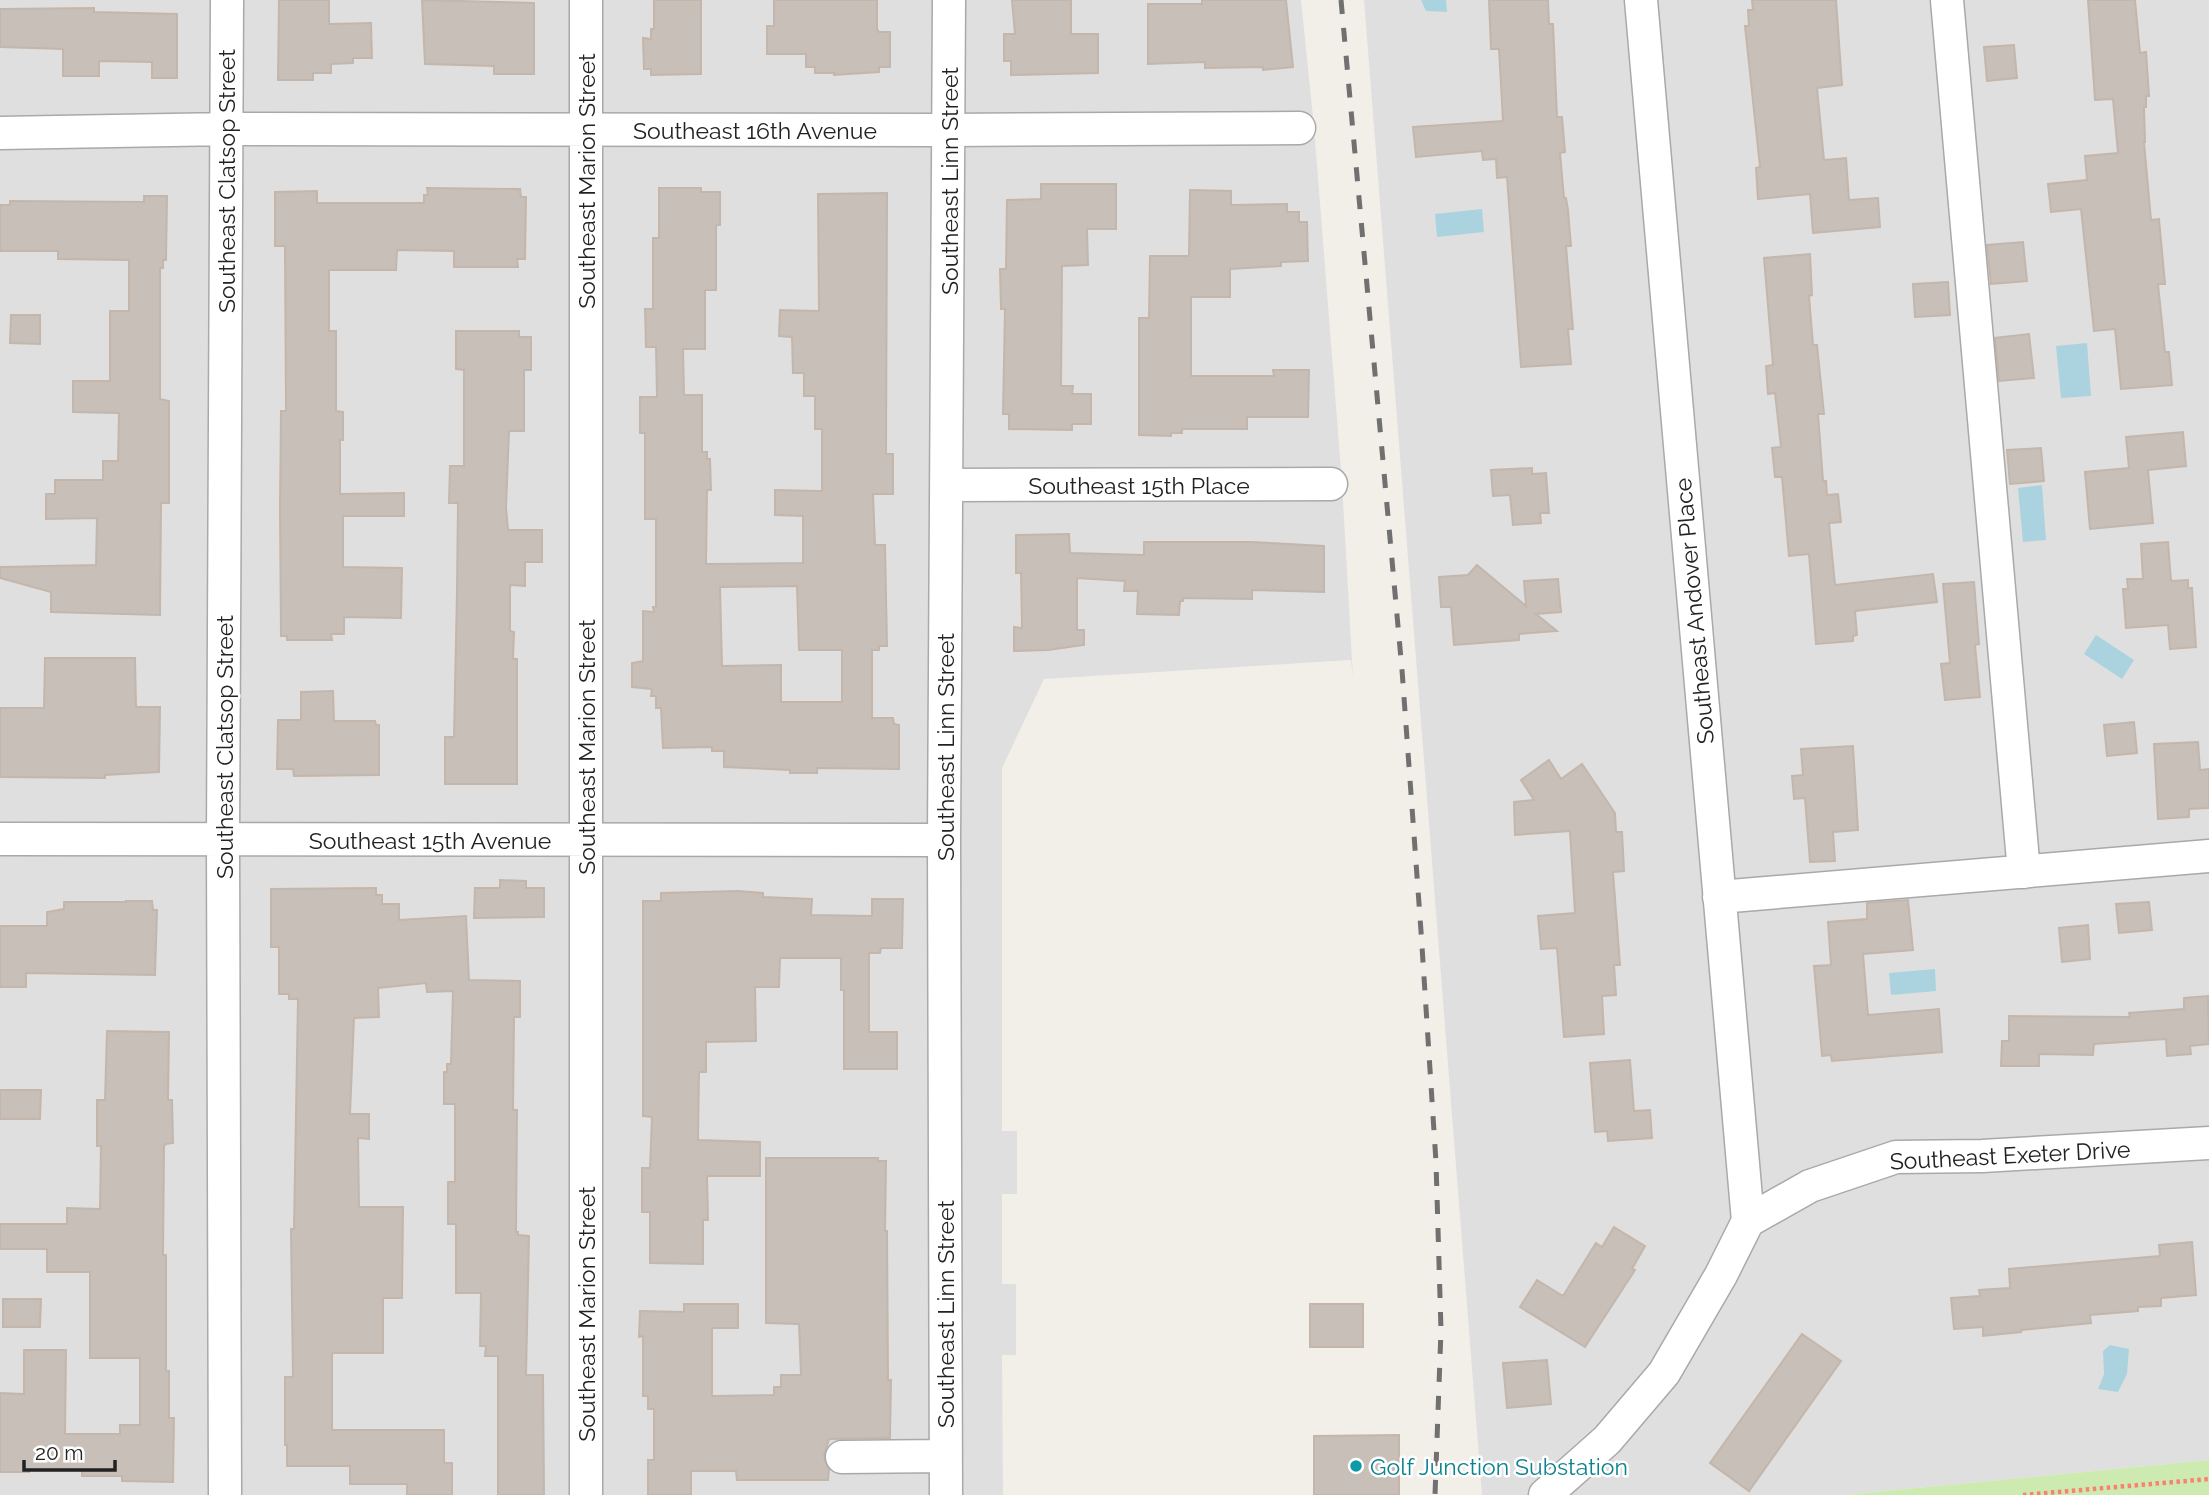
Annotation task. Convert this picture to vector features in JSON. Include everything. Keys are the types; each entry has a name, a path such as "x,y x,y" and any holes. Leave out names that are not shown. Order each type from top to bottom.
{"street":[{"name":"Southeast Clatsop Street","path":"225,1495 223,841 227,0"},
{"name":"Southeast Marion Street","path":"586,0 586,1495"},
{"name":"Southeast Linn Street","path":"946,1495 944,840 949,0"},
{"name":"Southeast Andover Place","path":"1641,0 1748,1221"},
{"path":"1947,0 2024,872"},
{"name":"Southeast 16th Avenue","path":"0,133 227,129 1299,128"},
{"name":"Southeast 15th Place","path":"948,485 1331,484"},
{"name":"Southeast 15th Avenue","path":"0,839 944,840"},
{"path":"1719,897 2209,856"},
{"name":"Southeast Exeter Drive","path":"1748,1221 1810,1186 1896,1157 1982,1156 2209,1143"},
{"path":"1545,1495 1607,1440 1664,1373 1721,1275 1748,1221"},
{"path":"842,1457 945,1456"}],"path":[{"path":"2023,1495 2209,1479"}],"shaded area":[{"path":"0,0 1301,0 1314,127 1342,483 1353,678 1351,660 1044,679 1002,768 1002,1131 1017,1131 1017,1194 1002,1194 1002,1284 1016,1284 1016,1355 1002,1355 1003,1495 0,1495"},
{"path":"1364,0 2209,0 2209,1460 1843,1495 1482,1495"}],"green space":[{"path":"2209,1460 2209,1495 1843,1495"}],"water":[{"path":"1421,0 1446,0 1447,12 1426,11"},
{"path":"1482,209 1484,232 1437,237 1435,214"},
{"path":"2087,343 2091,396 2061,398 2056,346"},
{"path":"2042,485 2046,540 2023,542 2018,488"},
{"path":"2096,635 2134,660 2122,679 2084,654"},
{"path":"1935,969 1936,991 1891,995 1889,973"},
{"path":"2110,1345 2129,1349 2127,1374 2118,1392 2098,1389 2104,1374 2103,1351"}],"building":[{"path":"279,0 329,0 329,24 371,23 372,58 353,58 353,63 331,64 331,73 313,73 313,80 278,80"},
{"path":"422,0 534,3 534,74 494,74 494,66 425,64"},
{"path":"654,0 701,0 701,74 651,75 651,69 644,69 643,38 651,39 651,29 654,29"},
{"path":"774,0 877,0 877,29 879,32 890,32 890,67 879,67 879,72 834,75 815,73 815,67 806,67 806,54 767,54 767,26 774,26"},
{"path":"1012,0 1071,0 1071,34 1098,34 1098,73 1011,75 1011,61 1004,61 1004,34 1015,34"},
{"path":"1202,0 1286,0 1293,67 1263,70 1263,67 1205,68 1205,62 1148,64 1148,4 1202,4"},
{"path":"1489,0 1548,0 1549,24 1553,24 1557,117 1562,117 1565,152 1560,153 1571,246 1566,246 1573,329 1568,329 1571,364 1521,367 1507,177 1497,178 1496,159 1483,160 1482,151 1416,157 1413,127 1503,121 1499,49 1491,49"},
{"path":"1752,0 1836,0 1842,85 1817,88 1824,160 1846,158 1849,200 1878,198 1880,227 1813,233 1810,194 1758,199 1756,168 1760,167 1745,26 1749,26 1748,10 1753,10"},
{"path":"2088,0 2135,0 2140,53 2146,52 2149,96 2146,96 2144,107 2144,142 2151,220 2159,219 2165,284 2158,284 2165,352 2169,352 2172,385 2121,389 2115,329 2094,331 2081,209 2051,212 2048,184 2087,180 2085,156 2118,153 2113,99 2095,100"},
{"path":"94,8 94,12 177,14 177,78 152,78 152,62 99,61 99,76 63,76 63,49 0,47 0,9"},
{"path":"2014,45 2017,78 1987,81 1984,47"},
{"path":"1041,184 1116,184 1116,229 1087,229 1088,265 1062,266 1061,386 1073,386 1072,394 1091,394 1091,424 1072,424 1072,430 1009,429 1009,414 1003,414 1005,309 1001,309 1000,269 1006,269 1007,200 1041,199"},
{"path":"427,188 520,189 521,197 526,197 525,259 517,259 518,267 454,267 454,251 397,250 396,270 329,270 329,331 336,331 336,411 343,412 340,494 404,493 404,516 343,516 343,567 402,568 401,618 344,617 344,634 331,634 332,640 287,640 287,636 281,636 280,508 281,411 286,411 285,246 275,246 275,192 317,191 317,203 424,203 424,195 428,195"},
{"path":"659,188 701,188 701,192 720,192 720,225 716,225 716,290 705,290 705,349 683,349 684,395 702,395 702,452 707,452 707,459 710,459 711,490 707,490 706,564 803,563 803,516 775,515 775,490 822,491 822,429 815,429 815,396 804,396 804,373 793,373 792,337 779,336 780,310 819,311 818,194 887,193 886,454 893,454 893,494 873,494 875,545 885,545 887,646 872,650 872,718 893,718 894,724 899,725 899,769 817,768 817,773 790,773 790,770 724,767 724,751 712,751 712,747 663,748 661,708 656,708 656,696 651,696 652,689 632,687 632,663 643,661 643,611 654,612 653,607 656,607 656,519 645,519 645,433 640,433 640,397 657,397 656,347 646,347 645,309 653,309 653,238 659,238","holes":["797,586 799,650 842,650 842,702 781,702 781,665 722,666 720,587"]},
{"path":"1190,190 1231,191 1231,205 1287,204 1287,212 1299,212 1299,222 1307,222 1308,261 1281,262 1281,266 1230,269 1230,297 1191,297 1191,376 1274,376 1273,370 1309,370 1308,417 1247,417 1247,429 1182,429 1182,433 1171,433 1171,436 1139,435 1139,318 1149,318 1150,256 1189,256"},
{"path":"144,196 167,196 166,260 163,260 163,268 160,268 160,399 169,401 169,503 161,503 160,615 51,612 51,592 0,578 0,567 96,565 97,518 46,519 46,494 55,494 55,480 103,480 103,461 118,461 119,413 73,412 73,381 110,381 110,311 129,311 129,260 58,259 58,251 0,251 0,205 10,205 10,201 144,202"},
{"path":"2023,242 2027,281 1991,284 1987,245"},
{"path":"1810,254 1812,295 1809,296 1813,345 1817,345 1824,414 1818,414 1823,481 1826,481 1827,495 1838,494 1841,522 1829,523 1835,585 1933,574 1937,602 1855,611 1857,635 1853,636 1853,641 1816,644 1809,554 1789,556 1782,477 1775,477 1772,448 1781,447 1775,393 1768,394 1766,366 1773,365 1764,258"},
{"path":"1948,282 1950,315 1915,317 1913,284"},
{"path":"11,315 40,315 40,344 10,343"},
{"path":"456,331 519,331 519,337 531,337 531,370 524,370 524,431 509,431 506,507 508,530 542,530 542,562 525,562 525,586 510,585 510,631 514,632 513,659 517,659 517,784 445,784 445,737 454,737 457,592 458,503 449,503 450,466 464,466 464,370 456,369"},
{"path":"2029,334 2034,378 1999,381 1995,338"},
{"path":"2183,432 2186,466 2148,470 2153,523 2090,529 2085,472 2129,468 2126,437"},
{"path":"2041,448 2044,481 2010,484 2007,450"},
{"path":"1532,468 1532,474 1546,473 1549,513 1540,513 1541,523 1513,525 1510,495 1493,496 1491,470"},
{"path":"1069,534 1070,553 1144,555 1144,542 1252,542 1324,546 1324,592 1252,590 1252,599 1183,598 1183,601 1180,601 1179,615 1137,614 1138,591 1124,591 1125,581 1077,578 1077,630 1084,630 1084,645 1014,651 1014,627 1022,628 1021,573 1016,573 1016,535"},
{"path":"2168,542 2171,581 2188,580 2188,588 2192,588 2196,647 2170,649 2168,625 2126,628 2123,589 2128,589 2127,579 2143,579 2141,544"},
{"path":"1477,565 1526,606 1524,581 1558,579 1561,612 1536,614 1557,631 1519,634 1519,640 1454,645 1451,607 1441,607 1439,577 1468,575"},
{"path":"1974,582 1979,644 1975,645 1980,697 1945,700 1941,664 1950,663 1943,584"},
{"path":"45,658 135,658 136,707 160,707 159,772 105,775 105,778 0,777 0,708 44,708"},
{"path":"333,691 334,721 375,721 376,725 379,725 379,775 294,776 293,769 277,769 278,720 301,720 301,692"},
{"path":"2134,722 2137,753 2107,756 2104,725"},
{"path":"2198,742 2200,770 2209,769 2209,808 2189,809 2189,817 2158,819 2154,744"},
{"path":"1853,746 1858,830 1833,832 1835,861 1810,862 1805,798 1794,799 1792,776 1803,775 1801,749"},
{"path":"1549,760 1561,779 1582,764 1615,813 1616,832 1622,832 1624,871 1613,872 1620,965 1614,965 1616,995 1602,996 1604,1034 1564,1037 1557,948 1541,949 1538,916 1575,913 1570,831 1515,835 1514,802 1534,800 1521,780"},
{"path":"500,880 526,881 526,888 544,888 544,917 474,918 475,888 500,888"},
{"path":"376,888 376,895 382,895 382,904 399,904 399,920 466,916 469,980 520,981 520,1017 514,1017 513,1110 517,1110 516,1232 518,1235 529,1236 526,1375 543,1375 544,1495 498,1495 498,1356 485,1356 486,1346 480,1346 481,1293 456,1293 456,1224 448,1224 448,1182 455,1182 455,1104 444,1104 444,1072 447,1072 447,1064 451,1064 453,991 427,992 426,983 378,988 379,1017 354,1018 350,1114 369,1114 369,1139 358,1138 359,1207 403,1207 402,1298 383,1298 383,1353 332,1353 332,1430 444,1430 444,1463 452,1463 452,1495 407,1495 407,1484 350,1484 350,1466 287,1466 285,1377 293,1377 291,1229 294,1229 298,999 289,999 289,994 279,994 279,947 271,947 271,889"},
{"path":"661,893 763,893 763,897 812,899 811,915 872,916 872,899 903,899 902,948 881,948 880,953 869,953 869,1032 897,1032 897,1069 844,1069 844,990 841,990 841,958 780,958 779,987 755,987 756,1041 706,1042 706,1072 699,1072 698,1140 760,1142 760,1176 707,1176 708,1220 703,1220 703,1264 650,1263 650,1212 642,1212 642,1168 650,1168 652,1117 643,1116 643,901 661,901"},
{"path":"1908,900 1913,950 1863,954 1868,1015 1939,1009 1942,1052 1832,1061 1831,1055 1822,1056 1814,966 1831,965 1828,922 1867,919 1867,903"},
{"path":"152,901 153,910 157,910 155,975 26,973 26,987 0,987 0,926 47,926 47,912 64,909 64,902"},
{"path":"2149,902 2152,930 2119,933 2116,904"},
{"path":"2088,925 2090,959 2062,962 2059,928"},
{"path":"2208,996 2209,1044 2190,1046 2191,1054 2167,1056 2166,1039 2094,1044 2093,1055 2039,1054 2039,1066 2001,1066 2002,1041 2009,1041 2009,1016 2130,1017 2129,1013 2184,1009 2184,998"},
{"path":"107,1031 169,1032 168,1100 172,1100 173,1143 164,1146 163,1255 166,1255 166,1371 169,1371 169,1418 174,1418 173,1482 122,1481 122,1476 82,1476 82,1469 0,1472 0,1393 24,1394 24,1350 66,1350 65,1434 120,1434 120,1425 140,1425 140,1358 90,1358 90,1272 47,1272 47,1249 0,1249 0,1224 67,1224 67,1208 100,1209 101,1146 97,1146 97,1100 105,1100"},
{"path":"1630,1060 1634,1111 1650,1110 1652,1138 1608,1141 1607,1131 1595,1132 1590,1063"},
{"path":"0,1090 41,1090 40,1119 0,1119"},
{"path":"766,1158 878,1158 878,1161 886,1161 890,1438 829,1439 824,1456 829,1469 828,1480 737,1480 736,1471 691,1471 691,1495 648,1495 648,1460 654,1460 654,1409 648,1409 648,1396 643,1396 643,1336 639,1337 640,1311 684,1312 684,1304 738,1304 738,1328 712,1328 712,1396 774,1395 774,1387 781,1387 781,1375 801,1375 799,1324 766,1323"},
{"path":"1614,1227 1645,1246 1632,1269 1635,1270 1585,1347 1520,1307 1537,1280 1563,1296 1596,1243 1602,1247"},
{"path":"2192,1242 2196,1295 2161,1298 2161,1306 2138,1307 2138,1311 2090,1315 2091,1323 1983,1336 1983,1327 1954,1329 1951,1298 1980,1296 1979,1290 2010,1288 2009,1269 2160,1256 2159,1245"},
{"path":"3,1299 41,1299 40,1327 3,1327"},
{"path":"1310,1304 1363,1304 1363,1347 1310,1347"},
{"path":"1802,1334 1841,1361 1749,1491 1710,1463"},
{"path":"1547,1360 1551,1404 1507,1408 1503,1363"},
{"name":"Golf Junction Substation","path":"1399,1435 1399,1495 1314,1495 1314,1436"}],"railway":[{"path":"1341,0 1402,670 1436,1162 1441,1330 1435,1495"}],"place":[{"name":"Golf Junction Substation","path":"1356,1466"}]}
